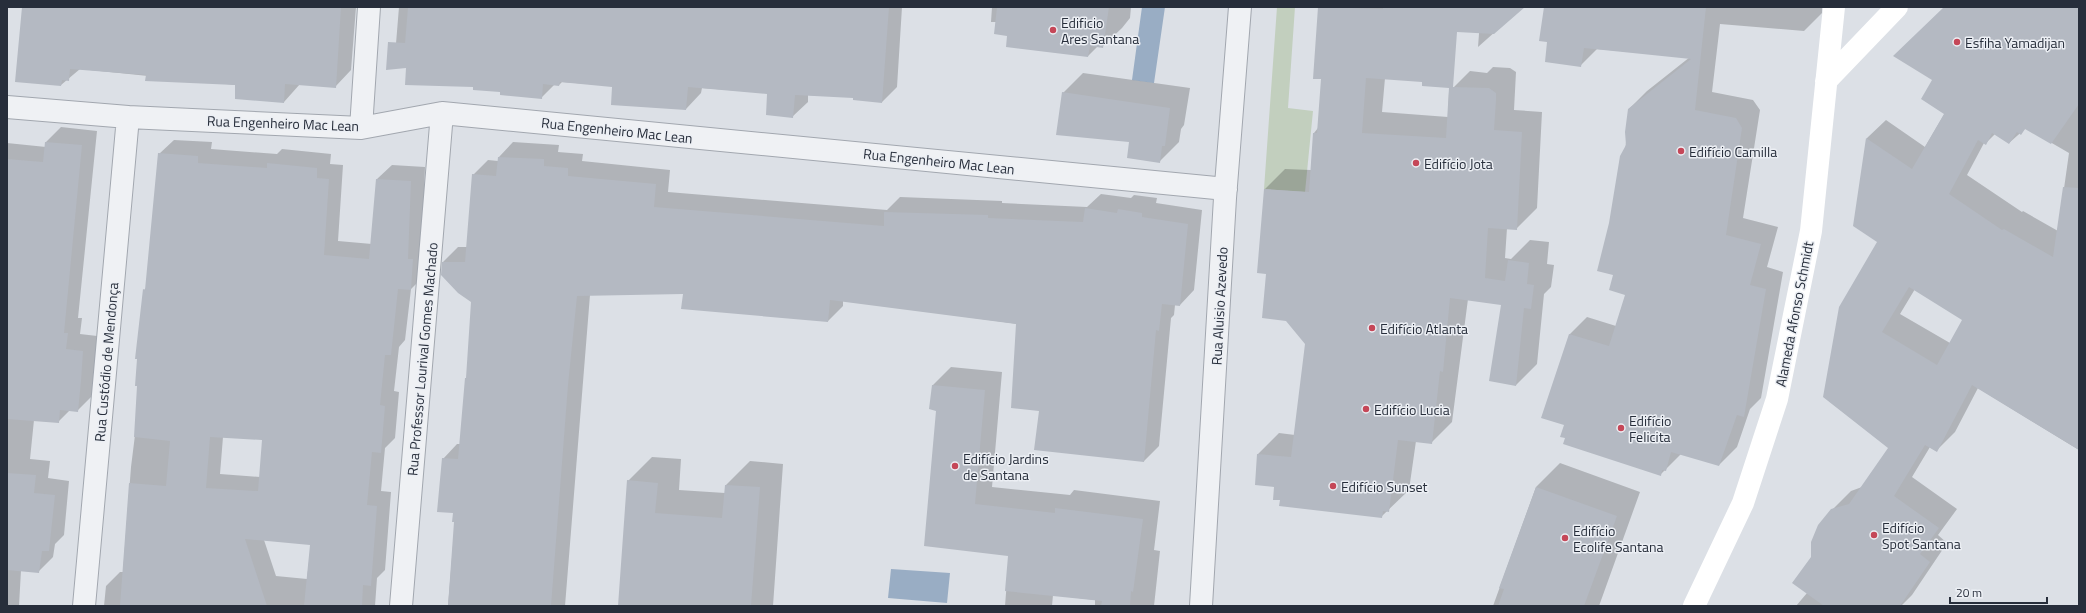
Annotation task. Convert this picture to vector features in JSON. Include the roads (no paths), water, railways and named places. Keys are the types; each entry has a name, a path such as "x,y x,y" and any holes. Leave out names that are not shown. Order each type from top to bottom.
{"main road":[{"name":"Alameda Afonso Schmidt","path":"1694,606 1743,503 1777,399 1811,231 1834,7"},
{"path":"1826,81 1897,7"}],"street":[{"path":"361,128 369,7"},
{"name":"Rua Aluisio Azevedo","path":"1201,606 1226,189 1240,7"},
{"name":"Rua Engenheiro Mac Lean","path":"7,107 128,117 361,128 442,113 1226,189"},
{"name":"Rua Professor Lourival Gomes Machado","path":"401,606 442,113"},
{"name":"Rua Custódio de Mendonça","path":"84,606 128,117"}],"water":[{"path":"1142,7 1165,7 1154,83 1132,80"},
{"path":"891,569 950,573 947,603 888,598"}],"place":[{"name":"Edificio Ares Santana","path":"1053,30"},
{"name":"Esfiha Yamadijan","path":"1957,42"},
{"name":"Edifício Camilla","path":"1681,151"},
{"name":"Edifício Jota","path":"1416,163"},
{"name":"Edifício Atlanta","path":"1372,328"},
{"name":"Edifício Lucia","path":"1366,409"},
{"name":"Edifício Felicita","path":"1621,428"},
{"name":"Edifício Jardins de Santana","path":"955,466"},
{"name":"Edifício Sunset","path":"1333,486"},
{"name":"Edifício Spot Santana","path":"1874,535"},
{"name":"Edifício Ecolife Santana","path":"1565,538"}]}
